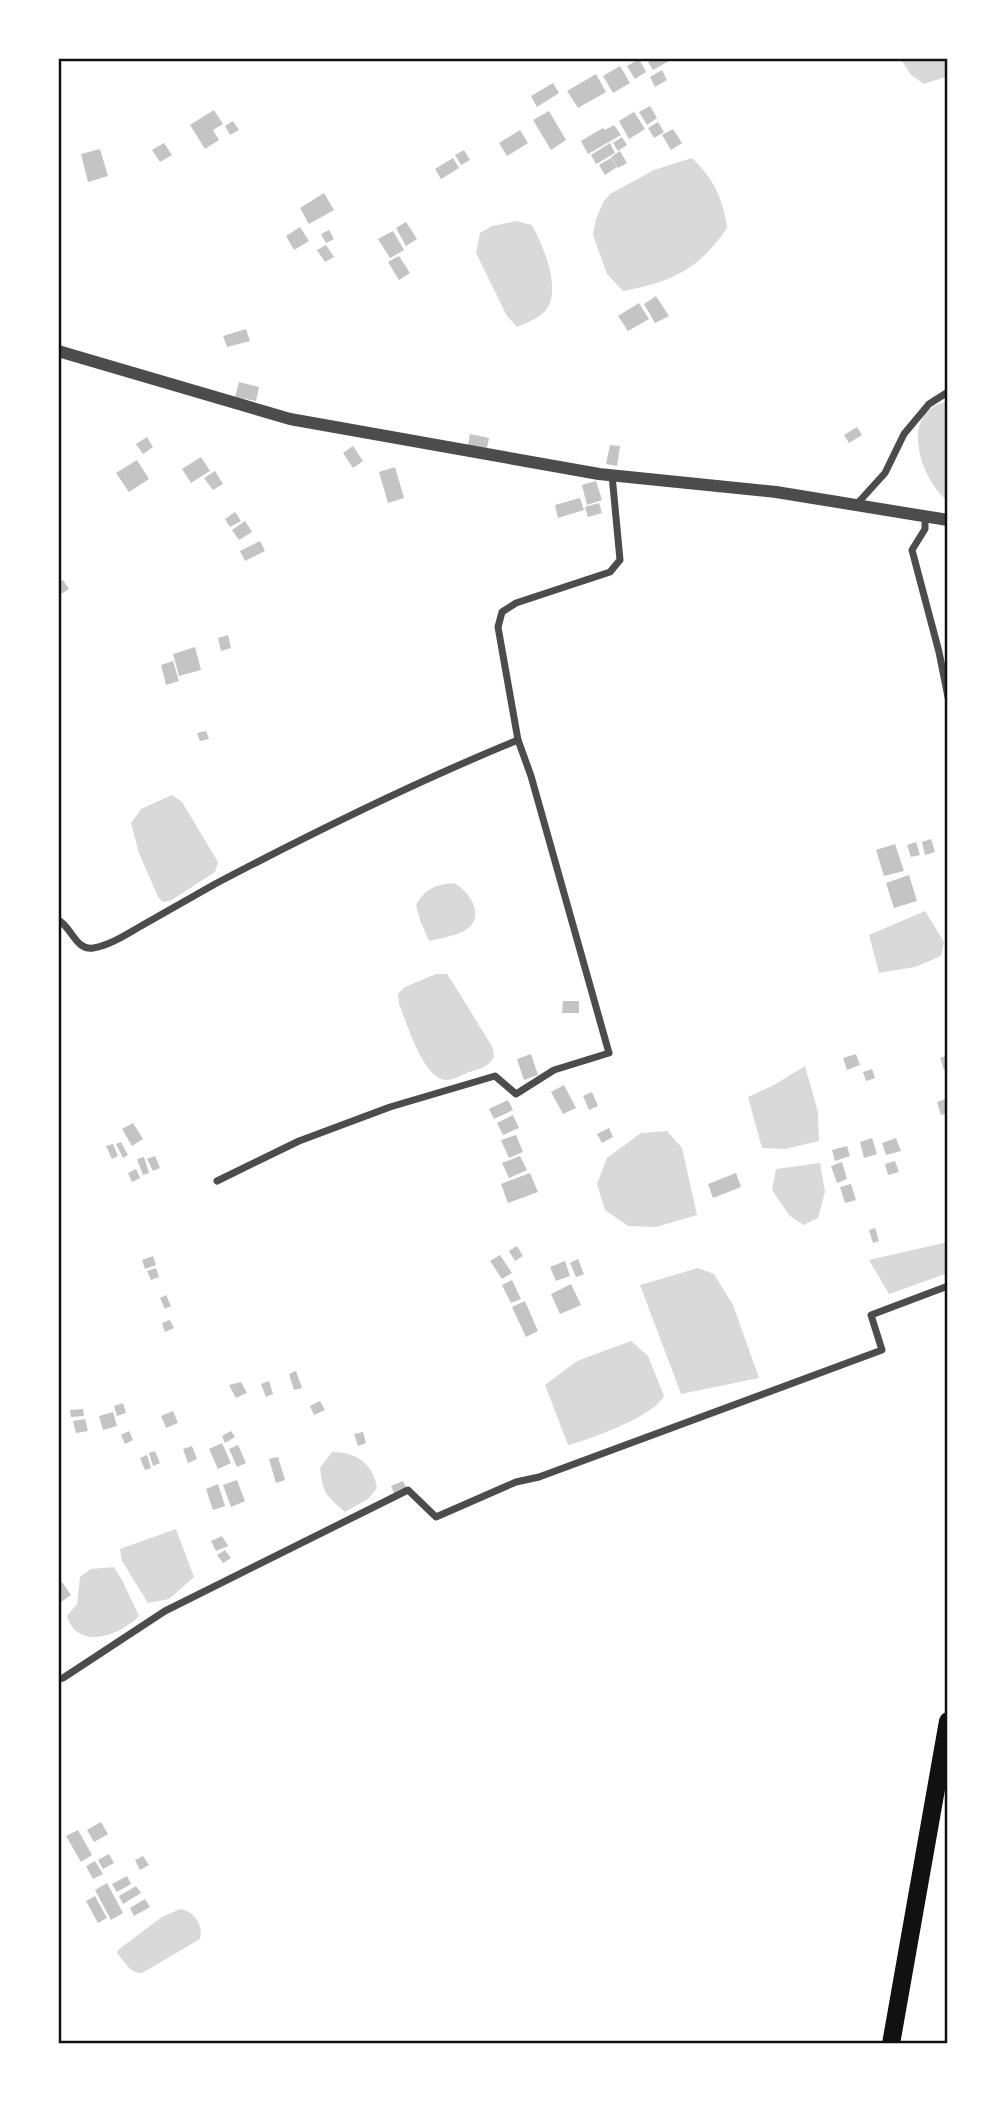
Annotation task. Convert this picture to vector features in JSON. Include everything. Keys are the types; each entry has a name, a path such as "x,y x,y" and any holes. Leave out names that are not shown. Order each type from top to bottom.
{"main road":[{"path":"891,2044 948,1721"}],"street":[{"path":"58,351 290,419 612,475 776,492 948,520"},
{"path":"855,506 885,472 904,434 929,404 948,392"},
{"path":"217,1181 299,1141 390,1107 495,1076 516,1094 554,1070 609,1053 519,740 498,627 502,612 516,603 610,572 620,560 612,475"},
{"path":"925,517 925,529 912,550 948,697"},
{"path":"58,920 65,923 77,942 86,948 94,948 123,936 216,884 440,772 519,740"},
{"path":"58,1679 165,1611 408,1490 436,1517 516,1482 539,1477 882,1350 871,1315 948,1286"}],"shaded area":[{"path":"900,58 948,58 948,76 924,84 911,75"},
{"path":"692,158 716,189 727,228 706,254 683,272 656,283 623,291 607,274 593,235 604,201 610,194 654,170"},
{"path":"516,221 532,225 552,279 552,291 546,310 517,327 507,316 476,253 480,233 492,226"},
{"path":"948,401 948,501 939,493 925,469 918,441 924,416 935,406"},
{"path":"172,795 182,802 218,862 215,872 170,901 163,902 158,897 139,853 131,823 141,809"},
{"path":"454,883 465,892 473,904 473,924 459,933 429,941 416,905 432,888"},
{"path":"925,911 944,942 941,956 915,967 879,973 869,935"},
{"path":"436,974 447,974 493,1048 494,1056 490,1063 483,1067 449,1080 438,1077 423,1061 399,1004 398,994 405,987"},
{"path":"805,1066 818,1112 819,1141 785,1149 762,1148 748,1097"},
{"path":"667,1131 682,1148 697,1215 656,1227 628,1226 605,1210 597,1184 607,1158 641,1133"},
{"path":"820,1163 825,1192 818,1218 803,1225 789,1215 772,1190 776,1169"},
{"path":"948,1242 948,1273 889,1294 869,1260"},
{"path":"698,1268 714,1274 733,1305 759,1378 681,1394 640,1285"},
{"path":"631,1341 648,1356 664,1396 658,1404 635,1419 568,1445 545,1385 577,1361"},
{"path":"332,1452 349,1454 362,1461 372,1472 377,1488 368,1499 345,1512 329,1497 322,1483 320,1468"},
{"path":"176,1529 194,1577 169,1599 148,1603 122,1561 120,1549"},
{"path":"114,1567 139,1616 111,1634 89,1637 80,1634 72,1627 67,1616 77,1604 80,1577 91,1569"},
{"path":"180,1909 197,1920 201,1929 200,1939 142,1973 131,1969 117,1953 118,1950 162,1917"}],"building":[{"path":"667,58 669,61 653,70 647,60"},
{"path":"639,59 646,72 635,79 627,66"},
{"path":"620,66 630,83 613,93 603,76"},
{"path":"662,70 667,80 655,87 650,77"},
{"path":"596,74 606,92 578,108 567,91"},
{"path":"553,83 559,93 537,107 531,96"},
{"path":"650,106 657,118 647,125 639,112"},
{"path":"214,110 223,124 213,130 219,140 205,149 190,125"},
{"path":"549,111 566,140 551,150 533,120"},
{"path":"634,112 645,129 629,139 619,121"},
{"path":"233,121 239,130 230,135 225,126"},
{"path":"658,122 664,132 654,138 648,128"},
{"path":"614,125 621,135 588,154 581,141"},
{"path":"673,129 682,143 671,150 662,135"},
{"path":"520,130 528,143 507,156 499,143"},
{"path":"622,137 627,145 618,151 613,143"},
{"path":"164,143 172,155 160,162 152,150"},
{"path":"610,143 615,153 596,164 591,155"},
{"path":"100,149 108,176 88,182 81,154"},
{"path":"464,150 470,160 461,165 455,155"},
{"path":"620,151 627,163 618,168 611,157"},
{"path":"453,158 459,168 441,179 435,169"},
{"path":"611,158 617,167 605,175 599,165"},
{"path":"324,193 334,210 309,224 300,208"},
{"path":"406,222 417,239 406,246 396,228"},
{"path":"300,227 309,241 294,250 286,236"},
{"path":"329,230 334,239 326,243 321,234"},
{"path":"393,231 404,250 390,258 378,239"},
{"path":"326,245 334,257 325,262 317,250"},
{"path":"399,256 410,273 399,280 388,262"},
{"path":"656,296 669,316 655,323 644,304"},
{"path":"639,303 649,319 628,331 618,316"},
{"path":"246,329 250,341 227,347 223,336"},
{"path":"239,382 259,387 256,401 235,397"},
{"path":"857,427 862,435 849,443 844,435"},
{"path":"470,434 489,438 487,448 468,445"},
{"path":"147,437 153,447 143,454 136,444"},
{"path":"610,445 620,446 617,466 606,464"},
{"path":"353,446 363,461 353,468 343,453"},
{"path":"201,457 210,471 191,483 182,469"},
{"path":"137,460 149,479 129,492 116,473"},
{"path":"395,467 404,498 388,503 379,472"},
{"path":"215,471 223,484 213,490 204,478"},
{"path":"596,481 602,500 587,505 582,485"},
{"path":"580,498 584,510 558,518 555,505"},
{"path":"599,503 602,513 588,517 585,507"},
{"path":"235,512 241,521 230,527 225,519"},
{"path":"245,521 252,532 239,540 232,530"},
{"path":"260,541 265,551 245,561 240,551"},
{"path":"63,580 69,589 58,596 58,583"},
{"path":"228,635 231,648 221,651 218,638"},
{"path":"195,647 201,670 179,676 173,654"},
{"path":"173,661 179,681 166,685 161,665"},
{"path":"206,731 209,739 200,741 197,733"},
{"path":"931,839 935,852 925,855 922,842"},
{"path":"916,842 920,855 911,857 907,845"},
{"path":"895,844 904,871 884,876 876,850"},
{"path":"909,875 917,901 894,908 886,883"},
{"path":"563,1001 579,1001 579,1013 562,1013"},
{"path":"531,1054 538,1075 524,1080 517,1059"},
{"path":"856,1054 860,1065 847,1070 843,1058"},
{"path":"948,1055 948,1069 944,1070 940,1058"},
{"path":"872,1069 875,1078 866,1081 863,1072"},
{"path":"564,1085 576,1108 563,1114 551,1092"},
{"path":"592,1092 598,1106 589,1110 583,1096"},
{"path":"948,1098 948,1113 941,1115 937,1102"},
{"path":"508,1100 513,1110 494,1119 489,1109"},
{"path":"513,1115 519,1128 503,1135 497,1123"},
{"path":"133,1123 143,1139 132,1146 122,1129"},
{"path":"609,1128 613,1137 602,1143 597,1134"},
{"path":"516,1135 523,1152 509,1158 501,1140"},
{"path":"872,1138 877,1154 864,1158 860,1142"},
{"path":"896,1138 901,1151 886,1155 882,1143"},
{"path":"121,1142 128,1155 123,1158 116,1144"},
{"path":"113,1144 118,1156 112,1159 106,1146"},
{"path":"847,1146 850,1156 835,1161 832,1150"},
{"path":"155,1156 160,1168 153,1171 147,1159"},
{"path":"520,1156 527,1170 509,1178 502,1163"},
{"path":"144,1157 149,1173 143,1175 137,1159"},
{"path":"895,1161 899,1172 888,1175 885,1164"},
{"path":"842,1162 847,1179 837,1183 831,1166"},
{"path":"136,1169 140,1178 132,1182 128,1173"},
{"path":"530,1173 538,1192 508,1203 501,1184"},
{"path":"736,1173 741,1187 713,1198 708,1184"},
{"path":"851,1184 856,1200 845,1203 840,1187"},
{"path":"875,1228 879,1241 873,1243 869,1230"},
{"path":"517,1246 523,1256 515,1261 509,1251"},
{"path":"500,1255 512,1273 502,1279 490,1261"},
{"path":"153,1256 156,1265 145,1269 142,1260"},
{"path":"578,1259 584,1274 576,1277 570,1263"},
{"path":"565,1261 570,1276 556,1281 550,1267"},
{"path":"156,1268 159,1277 151,1280 147,1271"},
{"path":"512,1280 521,1299 511,1303 502,1285"},
{"path":"571,1284 581,1305 560,1314 551,1294"},
{"path":"166,1295 171,1306 165,1309 160,1298"},
{"path":"525,1301 538,1331 526,1337 512,1307"},
{"path":"170,1320 174,1328 165,1332 162,1323"},
{"path":"296,1371 302,1388 294,1390 289,1374"},
{"path":"269,1381 273,1394 266,1397 261,1384"},
{"path":"241,1382 247,1393 236,1398 229,1385"},
{"path":"320,1401 325,1410 314,1415 310,1406"},
{"path":"123,1403 126,1413 117,1416 114,1406"},
{"path":"83,1409 84,1416 71,1417 70,1410"},
{"path":"173,1411 178,1423 166,1428 161,1416"},
{"path":"113,1412 117,1426 103,1430 99,1416"},
{"path":"85,1419 88,1431 76,1433 73,1421"},
{"path":"129,1431 133,1440 125,1444 121,1435"},
{"path":"231,1431 235,1437 225,1443 222,1436"},
{"path":"363,1432 366,1443 358,1446 354,1434"},
{"path":"222,1443 231,1463 218,1469 209,1449"},
{"path":"238,1445 246,1463 237,1467 229,1449"},
{"path":"192,1446 197,1459 188,1463 183,1449"},
{"path":"155,1451 160,1463 153,1466 149,1453"},
{"path":"147,1455 151,1468 145,1470 140,1458"},
{"path":"278,1457 285,1480 276,1483 269,1459"},
{"path":"237,1480 245,1501 231,1507 223,1485"},
{"path":"403,1481 407,1489 395,1495 391,1486"},
{"path":"218,1484 225,1506 213,1510 206,1489"},
{"path":"222,1536 228,1546 216,1551 211,1541"},
{"path":"225,1550 231,1558 223,1563 217,1555"},
{"path":"62,1582 71,1595 61,1602 58,1585"},
{"path":"101,1822 108,1834 94,1842 87,1830"},
{"path":"78,1830 92,1855 81,1862 66,1836"},
{"path":"109,1854 114,1863 103,1869 98,1860"},
{"path":"143,1856 149,1865 140,1870 135,1860"},
{"path":"95,1861 103,1874 93,1879 86,1866"},
{"path":"127,1876 131,1884 117,1892 112,1884"},
{"path":"107,1883 123,1913 111,1920 95,1890"},
{"path":"136,1886 141,1893 123,1904 119,1896"},
{"path":"95,1896 107,1918 98,1923 86,1901"},
{"path":"145,1899 150,1907 134,1916 130,1908"}]}
